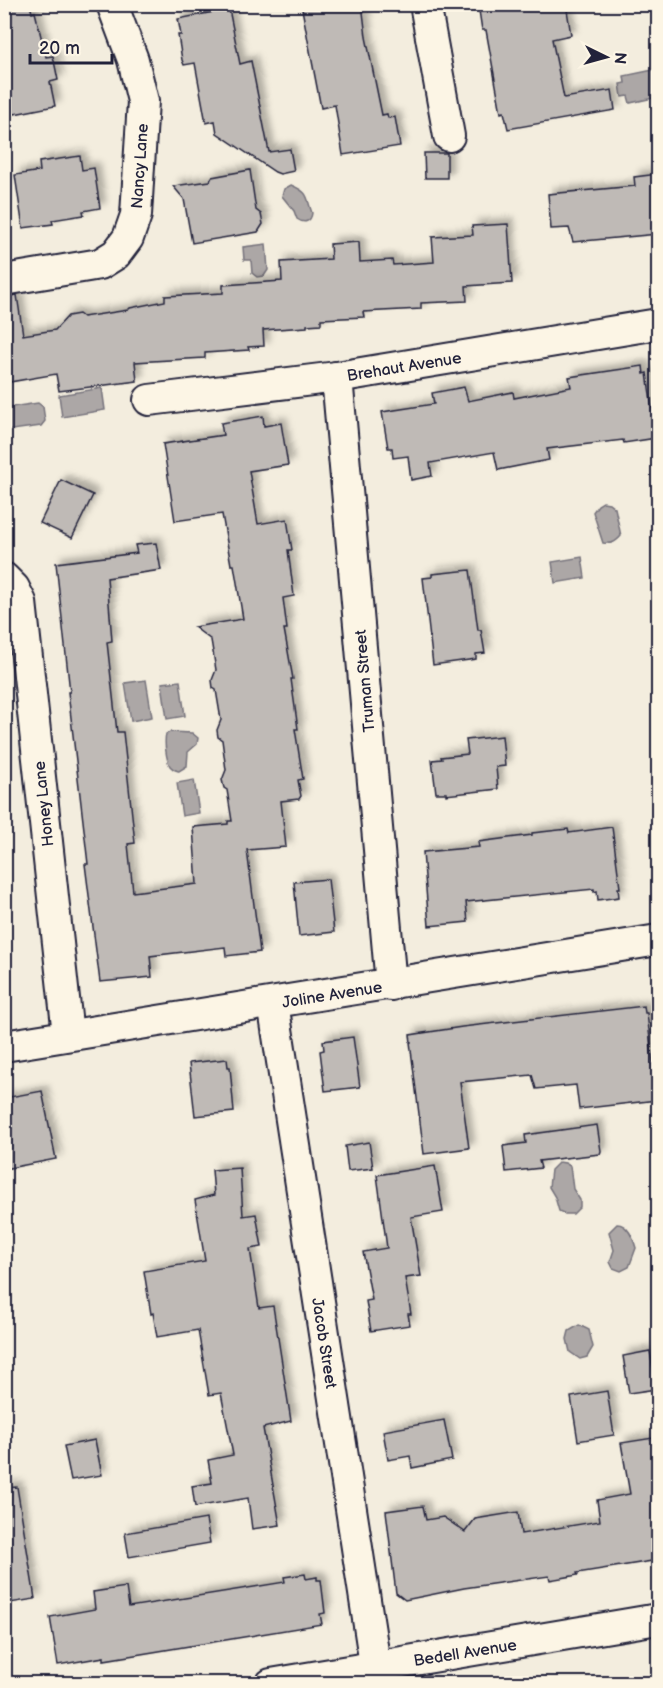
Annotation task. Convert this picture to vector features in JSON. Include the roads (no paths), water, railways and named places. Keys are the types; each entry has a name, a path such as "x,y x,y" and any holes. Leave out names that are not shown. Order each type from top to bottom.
{"street":[{"name":"Nancy Lane","path":"4,280 100,264 109,260 128,238 136,215 143,101 133,60 112,4"},
{"path":"425,4 449,136"},
{"name":"Brehaut Avenue","path":"148,400 337,377 658,324"},
{"name":"Truman Street","path":"337,377 391,985"},
{"name":"Honey Lane","path":"4,578 14,588 21,602 68,1035"},
{"name":"Joline Avenue","path":"4,1046 658,940"},
{"name":"Jacob Street","path":"273,1003 377,1675"},
{"name":"Bedell Avenue","path":"271,1683 377,1675 658,1619"}]}
